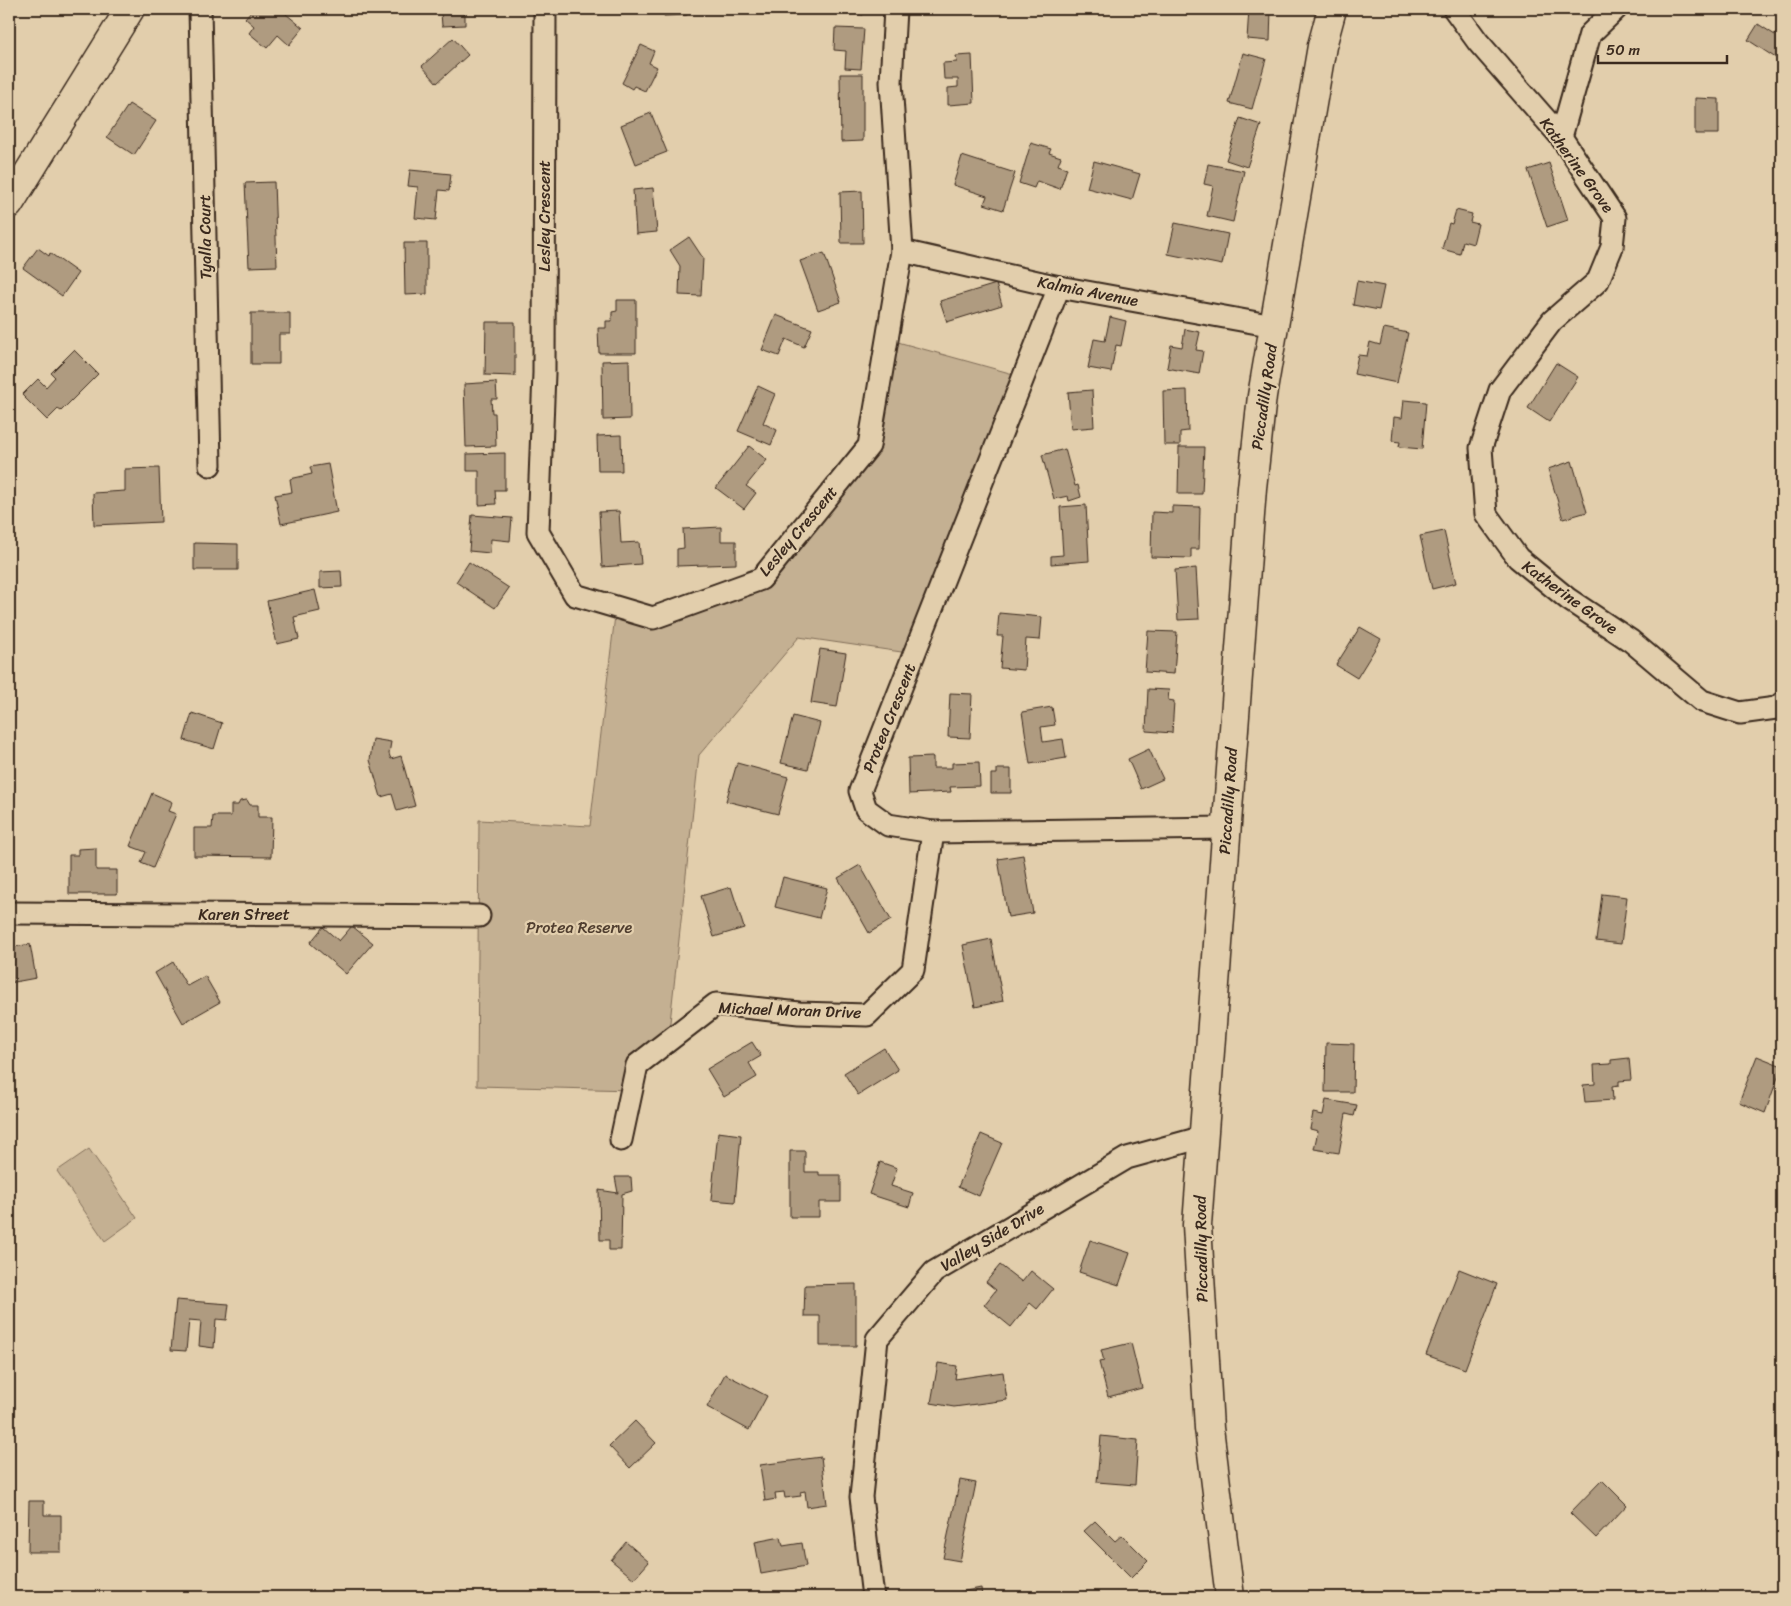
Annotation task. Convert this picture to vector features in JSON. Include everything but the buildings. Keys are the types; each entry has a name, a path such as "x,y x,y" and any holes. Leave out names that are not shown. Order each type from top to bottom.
{"main road":[{"path":"9,204 130,9"},
{"name":"Piccadilly Road","path":"1230,1597 1209,1428 1197,1225 1252,488 1262,396 1322,46 1332,9"}],"street":[{"name":"Tyalla Court","path":"200,9 210,465"},
{"name":"Lesley Crescent","path":"545,9 544,373 538,532 575,595 653,618 761,579 869,446 902,252 891,82 895,9"},
{"name":"Katherine Grove","path":"1454,9 1478,42 1561,137 1615,218 1612,247 1598,281 1552,321 1500,390 1481,448 1486,514 1518,558 1568,599 1630,641 1702,701 1740,713 1780,708"},
{"path":"1561,137 1590,34 1616,9"},
{"name":"Kalmia Avenue","path":"902,252 1059,287 1274,326"},
{"name":"Protea Crescent","path":"1059,287 860,791 866,809 888,825 933,832 1226,828"},
{"name":"Michael Moran Drive","path":"621,1140 637,1065 716,1004 799,1013 867,1015 913,970 933,832"},
{"name":"Karen Street","path":"9,913 479,916"},
{"name":"Valley Side Drive","path":"873,1597 861,1497 878,1339 934,1272 1127,1158 1203,1137"}],"green space":[{"name":"Protea Reserve","path":"887,339 1024,377 915,654 799,637 699,755 668,1041 632,1090 477,1086 479,820 590,826 616,607 653,618 761,579 869,446"},
{"path":"89,1149 137,1218 105,1241 57,1171"}]}
